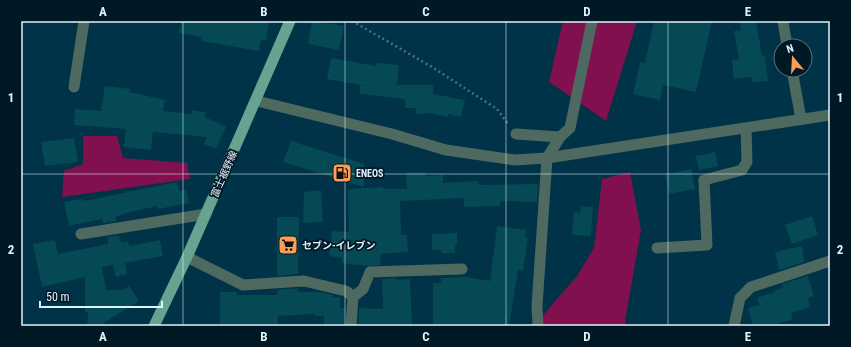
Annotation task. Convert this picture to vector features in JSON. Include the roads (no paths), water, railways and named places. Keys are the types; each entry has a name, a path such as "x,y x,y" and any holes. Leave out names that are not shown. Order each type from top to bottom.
{"main road":[{"name":"富士裾野線","path":"154,326 187,257 257,101 290,21"}],"street":[{"path":"74,87 84,21"},
{"path":"538,326 537,306 547,158 560,137 570,128 592,21"},
{"path":"783,21 786,38"},
{"path":"794,78 802,119"},
{"path":"257,101 392,134 446,150 515,160 547,158 830,115"},
{"path":"657,248 707,246 704,180 742,170 747,162 746,128"},
{"path":"516,134 560,137"},
{"path":"81,234 206,214"},
{"path":"187,257 243,285 304,282 346,291 353,297"},
{"path":"734,326 740,298 751,287 830,261"},
{"path":"350,326 353,297 363,289 370,272 462,269"}],"place":[{"name":"ENEOS","path":"342,173"},
{"name":"セブン-イレブン","path":"288,245"}]}
